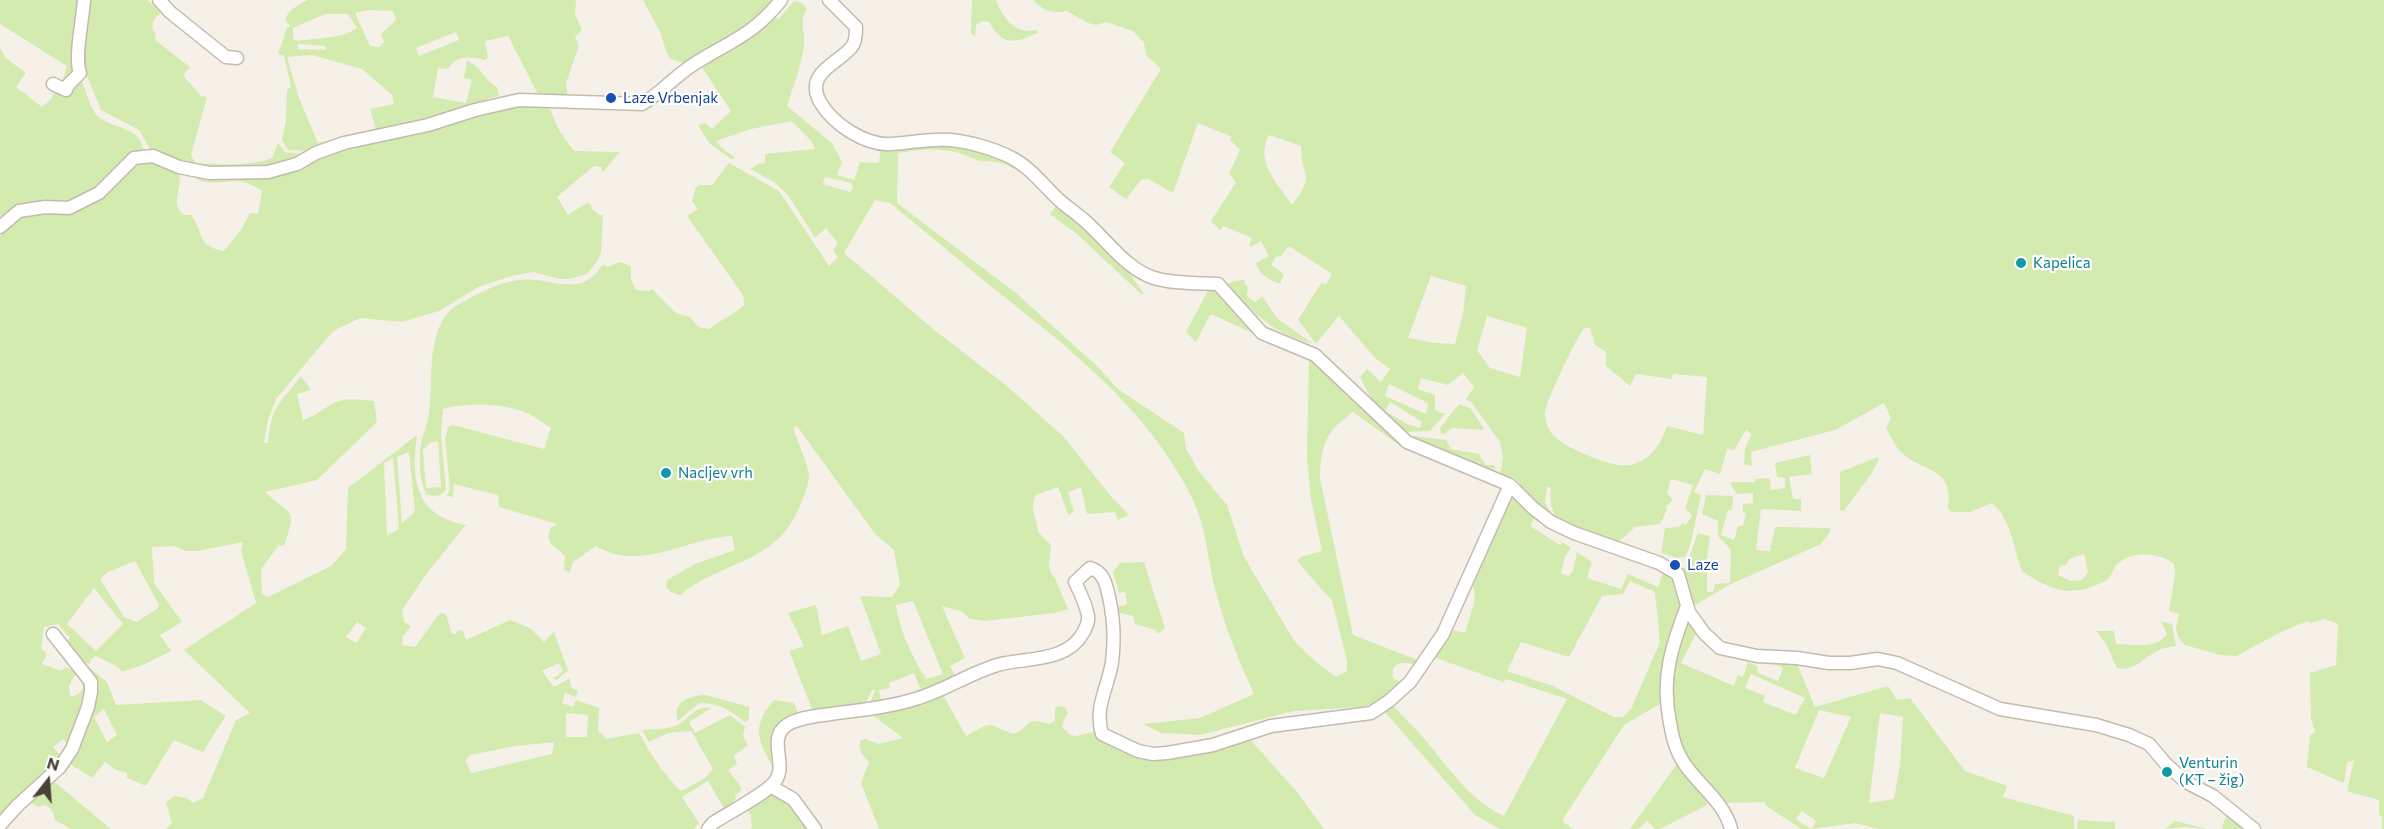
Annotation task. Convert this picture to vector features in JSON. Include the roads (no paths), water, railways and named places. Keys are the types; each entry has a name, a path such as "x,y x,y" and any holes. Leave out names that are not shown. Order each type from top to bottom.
{"street":[{"path":"53,84 66,90 68,85 81,73 78,67 78,55 84,0"},
{"path":"159,0 170,12 226,57 237,58"},
{"path":"0,227 19,211 45,207 69,208 99,193 134,158 153,156 179,167 209,173 268,172 297,164 316,153 344,143 428,125 475,110 519,100 642,104 655,97 688,68 742,38 765,20 781,0"},
{"path":"829,0 856,27 852,46 829,63 820,75 817,88 819,100 837,123 864,138 889,145 950,140 974,145 1012,158 1036,176 1058,200 1134,267 1153,277 1177,282 1218,284 1262,333 1315,355 1407,442 1510,485 1551,522 1574,533 1659,563 1678,574 1687,606 1704,633 1720,648 1758,656 1797,658 1829,663 1878,659 1897,663 2000,709 2096,725 2129,735 2149,744 2186,783 2213,796 2254,829"},
{"path":"708,829 713,823 772,787 779,777 780,770 778,741 782,729 789,723 813,716 882,707 913,700 944,689 987,668 1020,660 1051,657 1077,644 1088,617 1076,582 1090,568 1098,570 1106,581 1115,623 1112,663 1098,721 1102,734 1138,751 1160,754 1214,745 1271,726 1371,713 1389,701 1410,682 1443,634 1510,485"},
{"path":"1687,606 1669,660 1665,685 1672,739 1678,757 1703,788 1722,806 1731,829"},
{"path":"0,825 17,806 60,767 72,749 88,706 91,682 52,634"},
{"path":"772,787 793,798 815,829"}],"place":[{"name":"Laze Vrbenjak","path":"611,98"},
{"name":"Kapelica","path":"2021,263"},
{"name":"Nacljev vrh","path":"666,473"},
{"name":"Laze","path":"1675,565"},
{"name":"Venturin (KT – žig)","path":"2167,772"}]}
